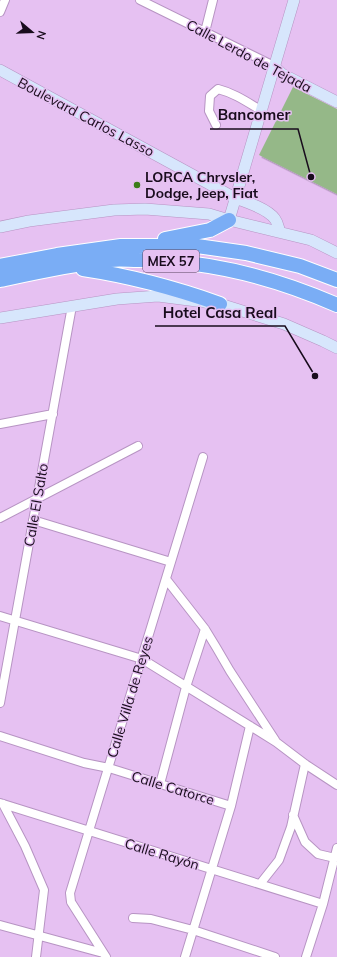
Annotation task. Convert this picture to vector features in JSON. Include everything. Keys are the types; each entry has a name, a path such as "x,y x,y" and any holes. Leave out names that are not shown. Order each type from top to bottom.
{"highway":[{"path":"121,246 188,236 210,230 229,220"},
{"name":"MEX 57","path":"0,266 57,255 121,246 197,246 246,253 300,266 337,280"},
{"name":"MEX 57","path":"0,280 67,266 112,260 192,262 242,272 302,290 337,305"},
{"path":"67,266 124,276 181,290 220,304"}],"street":[{"path":"0,12 5,0"},
{"name":"Calle Lerdo de Tejada","path":"140,0 274,66 286,70 337,95"},
{"path":"205,32 213,0"},
{"path":"229,220 294,0"},
{"name":"Calle Lerdo de Tejada","path":"274,66 282,74 337,102"},
{"name":"Boulevard Carlos Lasso","path":"0,70 235,198 250,203 271,214 276,221 280,232"},
{"path":"216,125 209,111 210,96 218,89 241,98 262,111"},
{"path":"0,227 29,221 114,210 145,209 209,214 311,240 337,253"},
{"path":"0,318 118,299 158,296 220,304 284,324 323,340 337,348"},
{"name":"Calle El Salto","path":"0,703 72,306"},
{"path":"0,424 53,414"},
{"path":"0,518 138,446"},
{"name":"Calle Villa de Reyes","path":"104,956 71,902 70,893 203,457"},
{"path":"33,520 171,562"},
{"path":"166,579 205,629 276,742"},
{"path":"0,616 142,660 276,742 305,764 337,785"},
{"path":"160,784 186,687 205,629"},
{"path":"184,957 231,806 250,726"},
{"name":"Calle Catorce","path":"0,736 84,763 108,768 231,806"},
{"path":"260,884 279,860 291,827 305,764"},
{"path":"2,804 25,846 44,890 36,957"},
{"name":"Calle Rayón","path":"2,804 323,904"},
{"path":"293,815 304,842 318,854 335,858"},
{"path":"306,957 323,904 337,848"},
{"path":"133,918 151,919 193,930 275,957"},
{"path":"0,925 104,956"}],"building":[{"path":"293,87 337,109 337,194 259,155"}],"place":[{"name":"Bancomer","path":"311,177"},
{"name":"LORCA Chrysler, Dodge, Jeep, Fiat","path":"137,185"},
{"name":"Hotel Casa Real","path":"315,376"}]}
